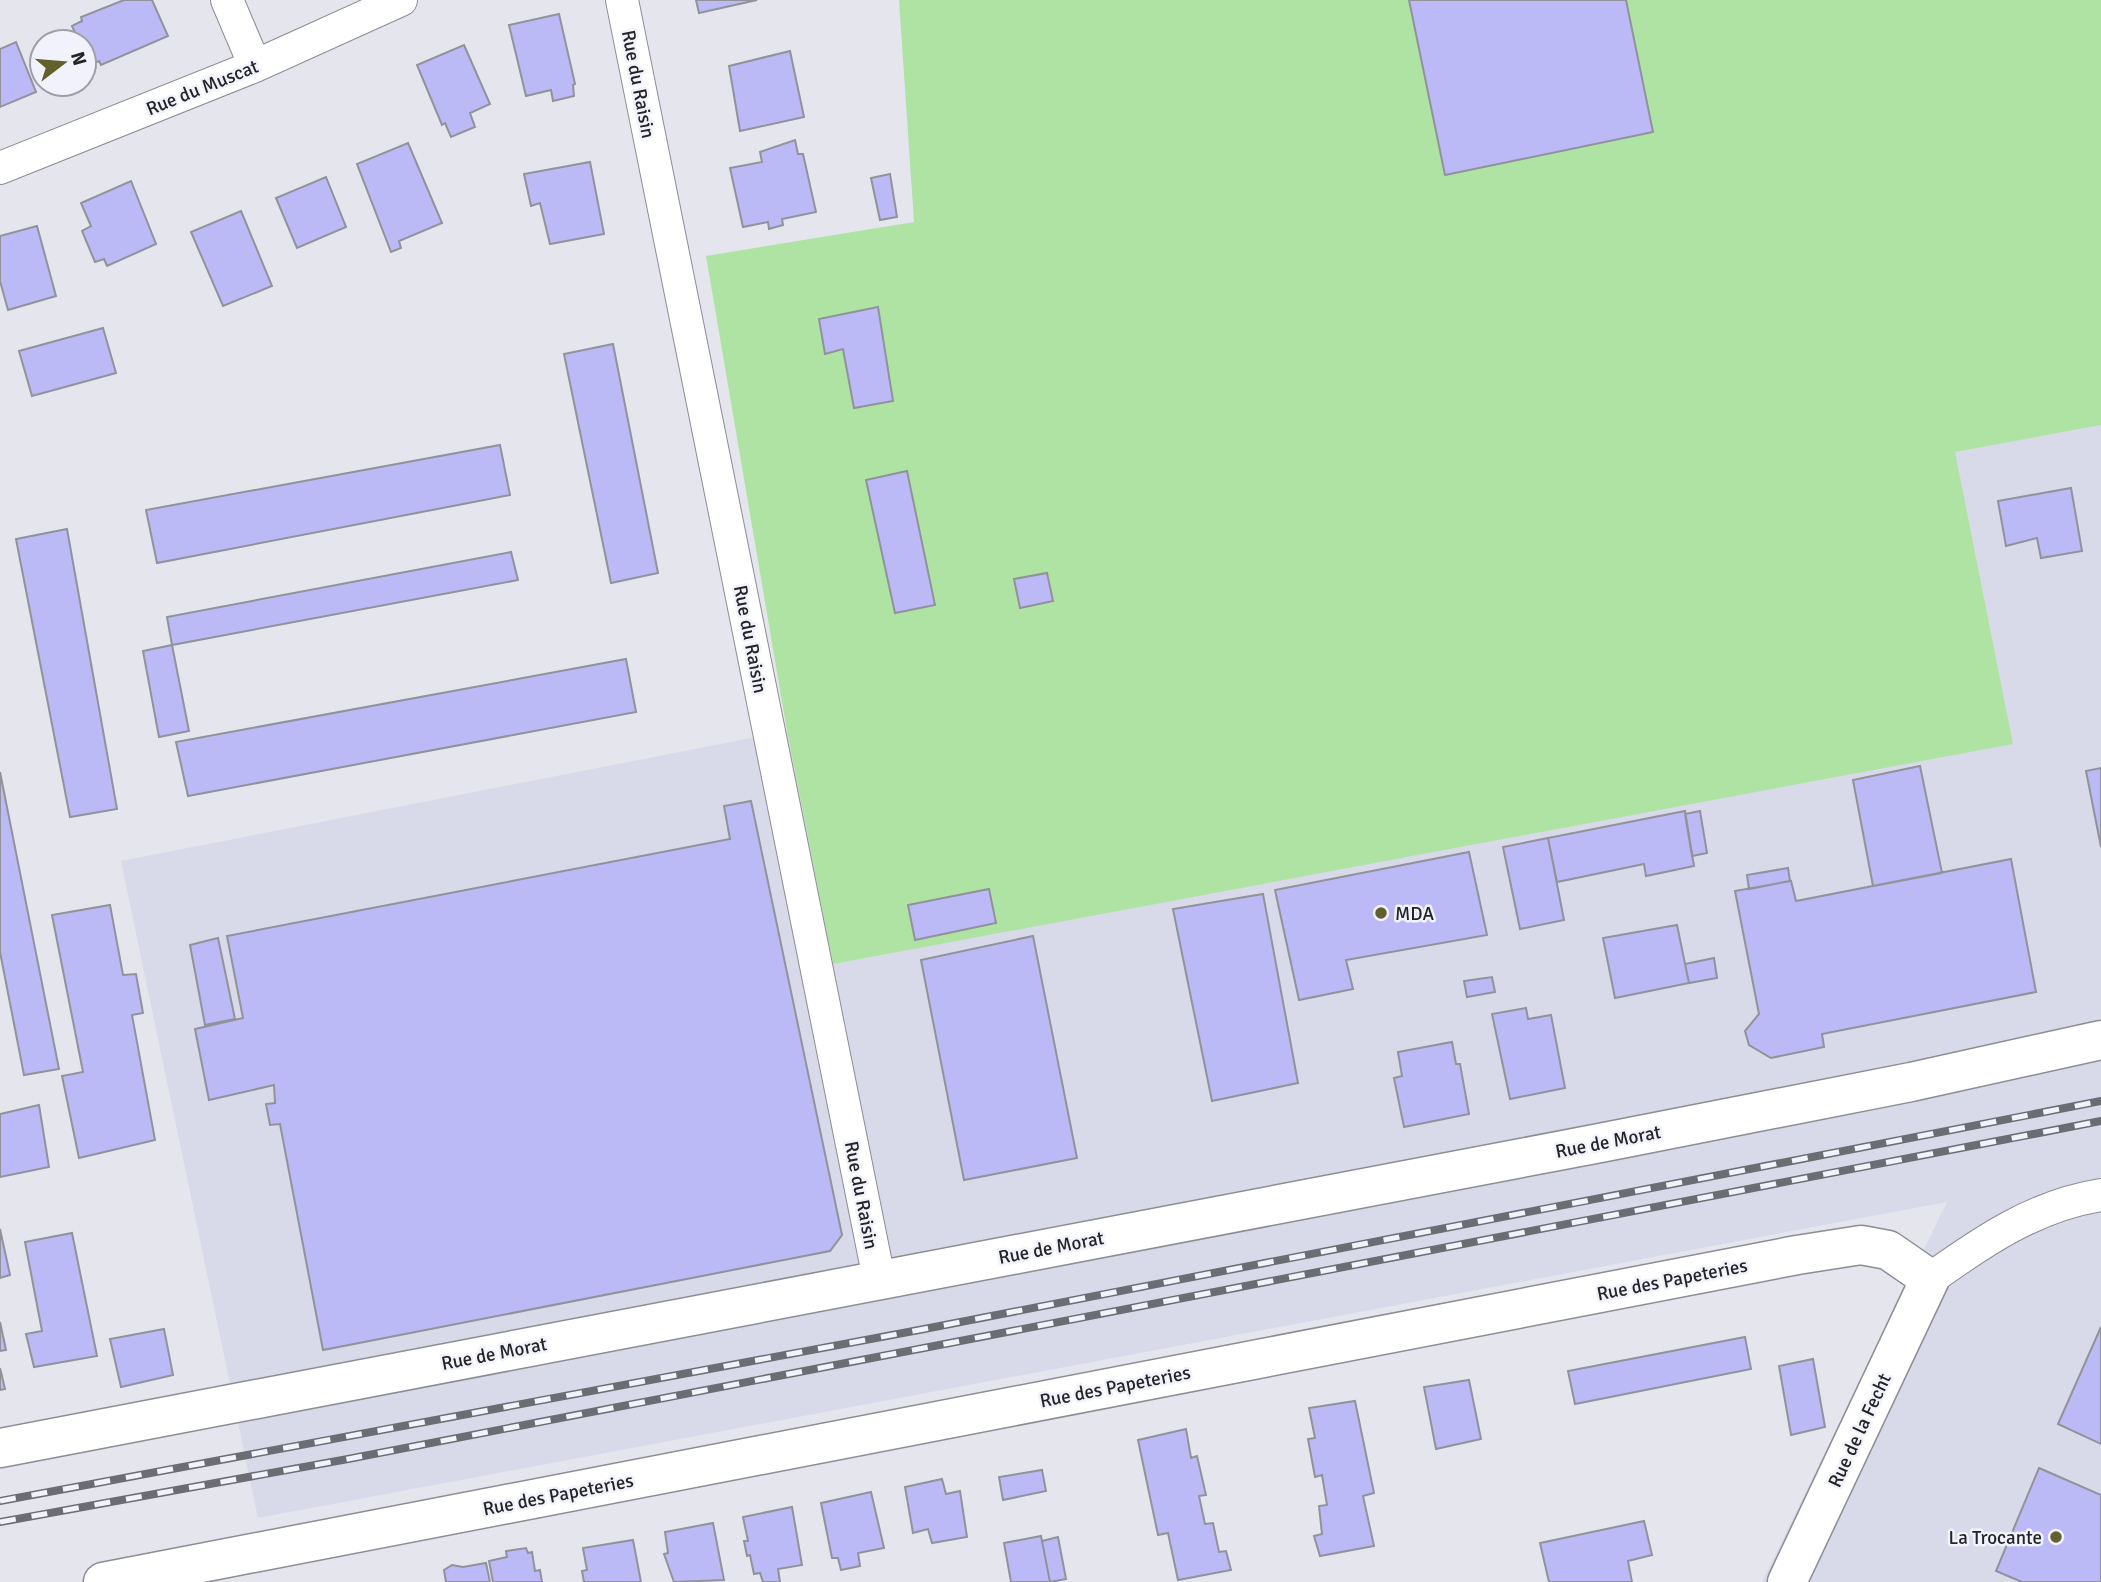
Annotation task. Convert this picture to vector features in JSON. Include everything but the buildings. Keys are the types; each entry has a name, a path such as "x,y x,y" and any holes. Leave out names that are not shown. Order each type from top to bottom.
{"street":[{"path":"227,0 255,66"},
{"name":"Rue du Muscat","path":"0,167 255,66 401,0"},
{"name":"Rue du Raisin","path":"622,0 879,1279"},
{"name":"Rue de Morat","path":"0,1448 1911,1082 2101,1040"},
{"path":"1930,1279 2023,1218 2082,1198 2101,1195"},
{"name":"Rue des Papeteries","path":"103,1582 1797,1255 1861,1245 1879,1248 1888,1250 1930,1279"},
{"name":"Rue de la Fecht","path":"1787,1582 1930,1279"}],"shaded area":[{"path":"2101,425 2101,1582 1762,1582 1947,1202 258,1518 121,861 787,731 833,964 2011,735 1954,452"}],"green space":[{"path":"899,0 2101,0 2101,425 1955,452 2013,744 833,964 787,731 706,256 914,222"}],"railway":[{"path":"0,1501 919,1330 2101,1101"},
{"path":"0,1522 348,1459 2101,1121"}],"place":[{"name":"MDA","path":"1381,913"},
{"name":"La Trocante","path":"2056,1537"}]}
